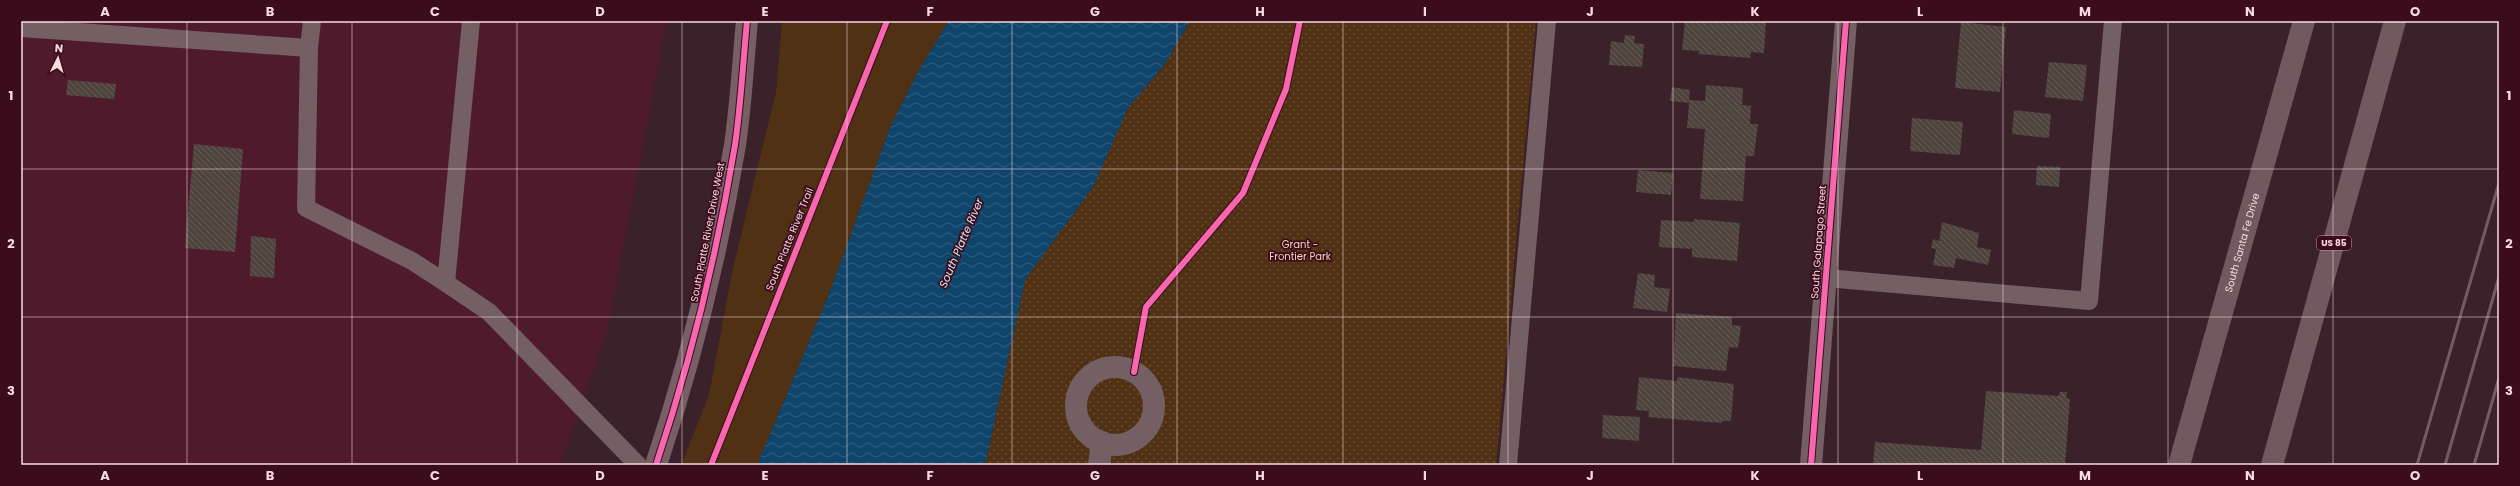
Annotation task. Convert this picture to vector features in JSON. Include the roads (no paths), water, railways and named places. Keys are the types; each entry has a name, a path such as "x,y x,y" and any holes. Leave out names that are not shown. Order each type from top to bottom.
{"highway":[{"name":"South Santa Fe Drive","path":"2178,465 2304,21"},
{"name":"US 85","path":"2272,465 2395,21"}],"street":[{"name":"South Platte River Drive West","path":"656,465 680,395 711,274 735,143 747,21"},
{"name":"South Galapago Street","path":"1811,465 1846,21"},
{"path":"1100,465 1102,442"}],"lane":[{"path":"312,21 309,48 306,208 412,260 489,312 638,465"},
{"path":"446,283 471,21"},
{"path":"1508,465 1547,21"},
{"path":"1826,278 2088,301 2113,21"},
{"path":"21,28 309,48"}],"water":[{"name":"South Platte River","path":"949,21 1190,21 1165,64 1128,108 1093,187 1025,280 985,465 757,465 827,299 891,125 920,68"}],"railway":[{"path":"2417,465 2499,183"},
{"path":"2445,465 2499,277"},
{"path":"2474,465 2499,378"}],"park label":[{"name":"Grant - Frontier Park","path":"1300,250"}]}
